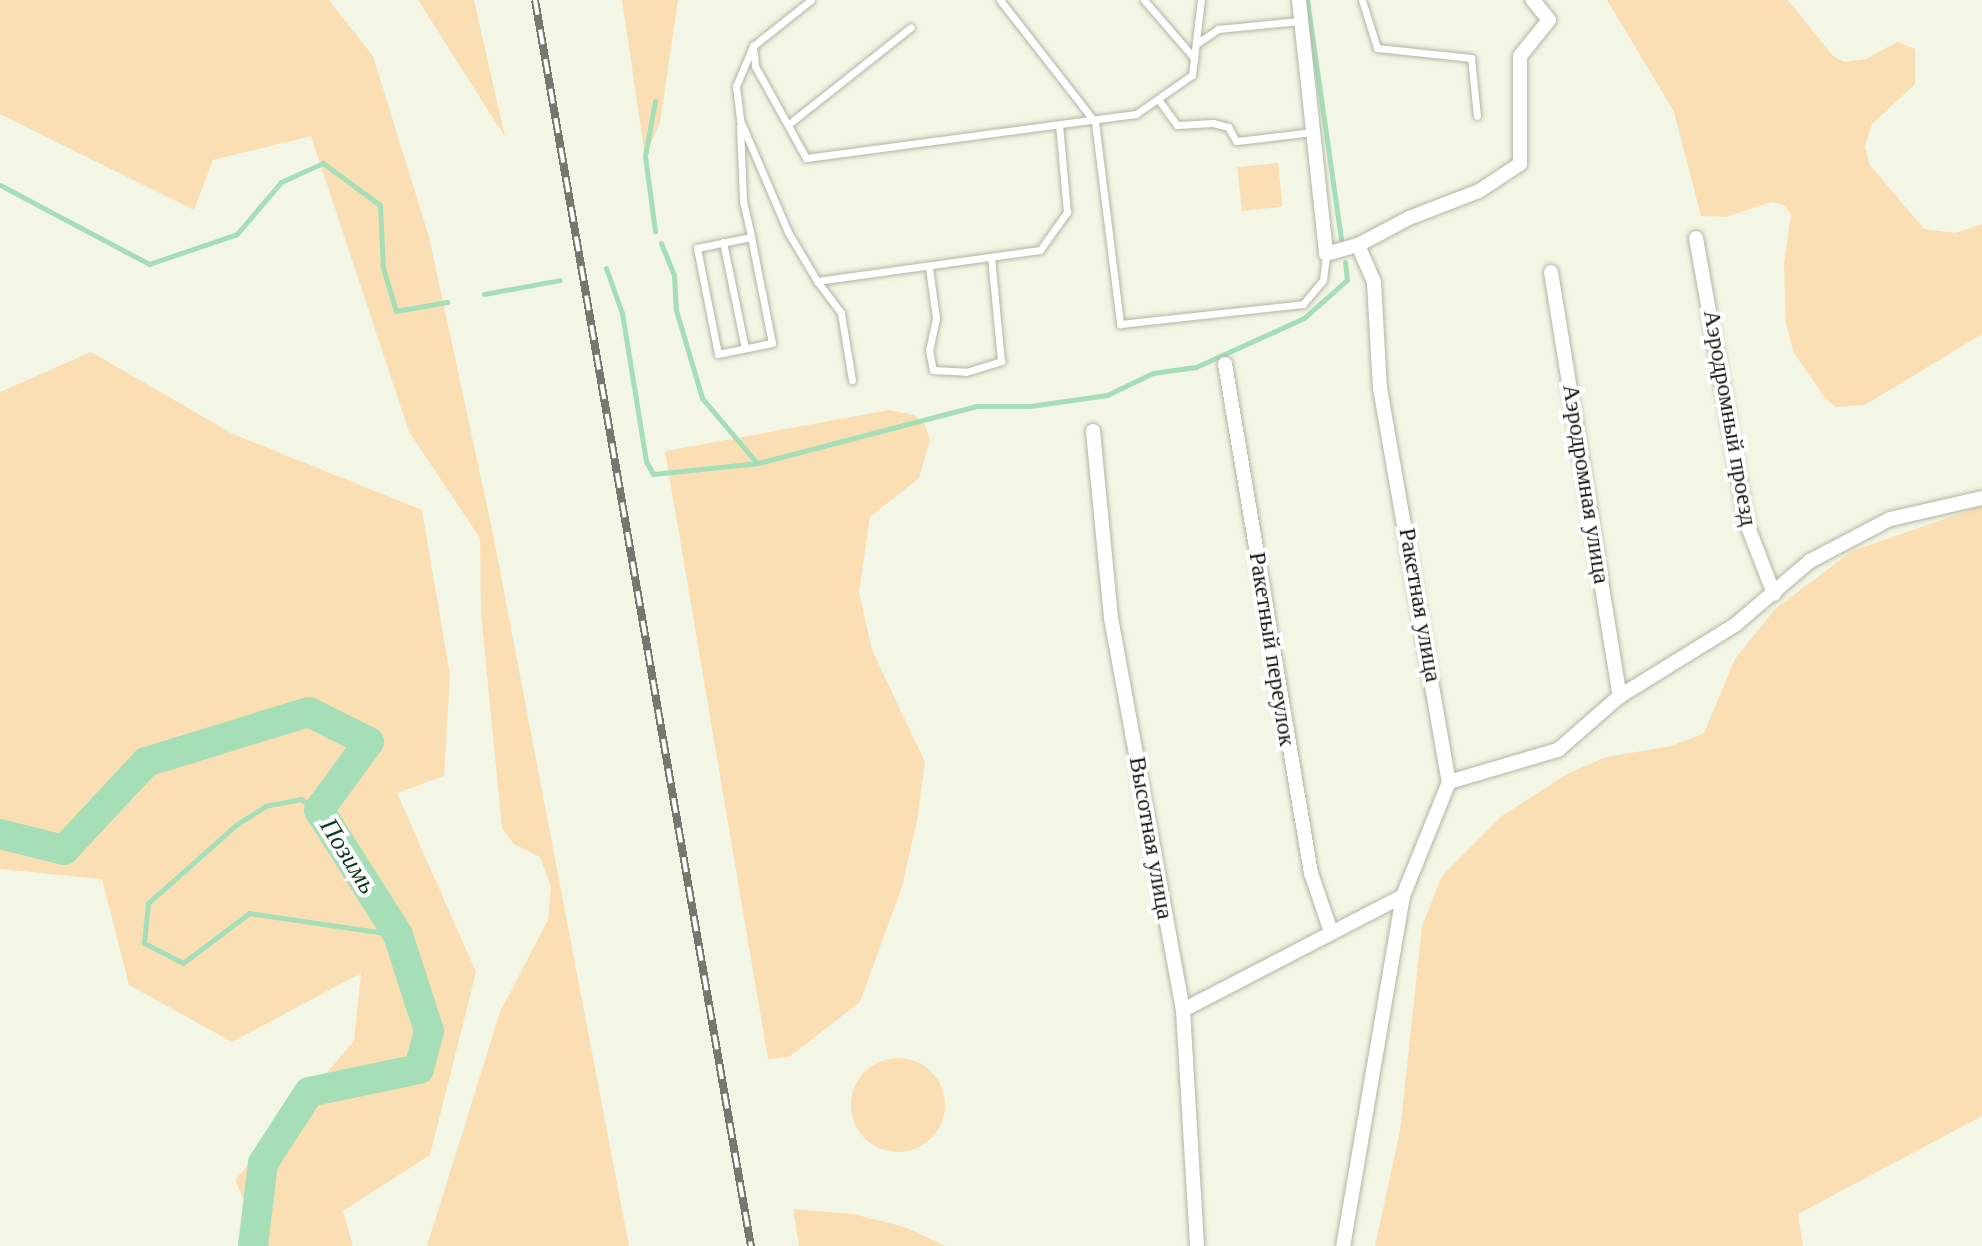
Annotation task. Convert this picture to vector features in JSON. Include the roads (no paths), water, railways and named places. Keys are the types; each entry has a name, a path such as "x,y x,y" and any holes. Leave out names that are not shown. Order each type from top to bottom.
{"street":[{"path":"1299,0 1326,254 1358,245 1479,191 1520,164 1520,56 1549,20 1533,0"},
{"name":"Аэродромный проезд","path":"1696,238 1747,524 1774,594"},
{"name":"Ракетная улица","path":"1358,245 1374,282 1380,388 1449,782"},
{"name":"Аэродромная улица","path":"1551,272 1620,696"},
{"name":"Ракетный переулок","path":"1225,364 1308,858 1331,932"},
{"name":"Высотная улица","path":"1093,431 1111,618 1183,1010 1197,1246"},
{"path":"1343,1246 1403,896 1449,782 1558,750 1620,696 1735,625 1810,561 1890,519 1982,498"},
{"path":"1183,1010 1403,896"}],"lane":[{"path":"751,237 697,248 718,354 772,343 751,237 743,201 736,86 753,46 811,0"},
{"path":"1000,0 1095,122 1120,324 1303,304 1323,280 1326,254"},
{"path":"1144,0 1194,58"},
{"path":"753,46 755,66 790,123 806,158 1059,124 1095,122 1136,114 1192,75 1201,0"},
{"path":"1362,0 1377,48 1471,58 1477,116"},
{"path":"1196,44 1218,29 1302,20"},
{"path":"790,123 911,27"},
{"path":"1158,99 1177,125 1213,123 1228,127 1236,141 1315,131"},
{"path":"740,120 788,232 817,281 841,313 852,380"},
{"path":"817,281 929,268 1040,250 1067,212 1059,124"},
{"path":"723,242 745,348"},
{"path":"929,268 936,318 929,350 933,370 966,372 1001,361 991,258"}],"waterway":[{"path":"1307,0 1341,240"},
{"path":"655,101 645,156 655,231"},
{"path":"0,185 149,264 237,234 281,182 323,163 380,205 383,268 396,311 447,302"},
{"path":"661,243 674,275 676,310 702,398 757,463"},
{"path":"606,268 622,313 646,461 653,474 758,463 977,406 1030,406 1107,395 1153,373 1196,367 1304,318 1347,280 1345,262"},
{"path":"484,294 560,280"},
{"name":"Позимь","path":"0,834 64,850 146,762 309,712 369,742 319,810 398,935 429,1031 419,1069 309,1092 263,1163 253,1246"},
{"path":"319,810 301,799 266,806 236,825 148,903 144,943 183,963 249,913 398,935"}],"railway":[{"path":"535,0 751,1246"}]}
